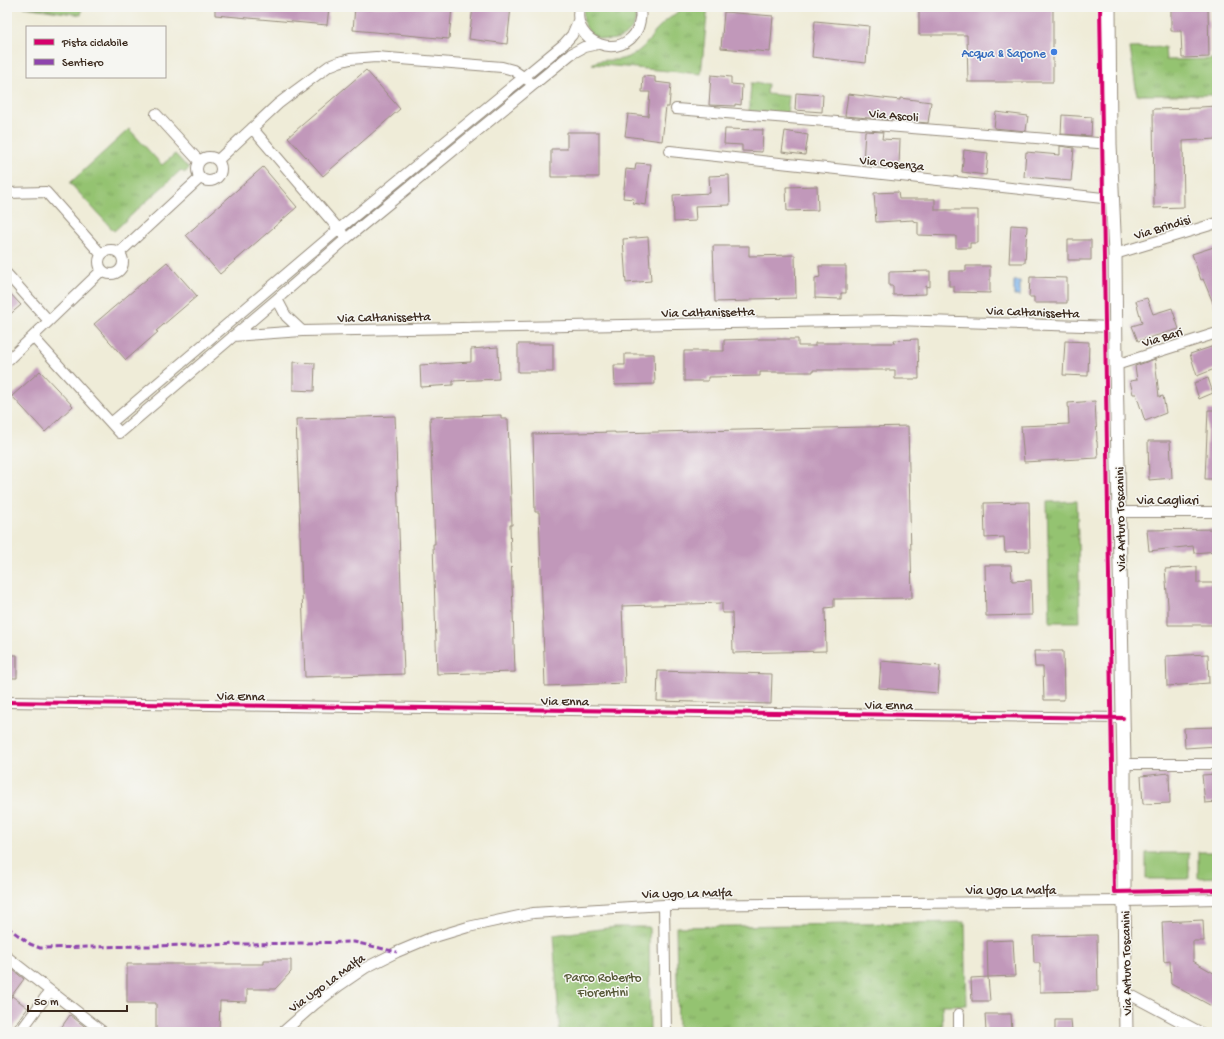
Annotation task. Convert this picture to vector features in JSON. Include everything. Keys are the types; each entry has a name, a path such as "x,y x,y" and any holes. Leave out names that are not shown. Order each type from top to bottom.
{"street":[{"path":"111,423 339,229 524,78 568,40 575,30 578,22 579,7"},
{"path":"640,7 640,22"},
{"path":"578,22 582,31 598,44 608,46 619,45 628,40 636,32 640,22 650,7"},
{"name":"Via Arturo Toscanini","path":"1110,7 1110,144 1115,254 1115,327 1124,764 1126,1032"},
{"path":"34,337 120,433 347,238 571,54 584,47 598,44"},
{"path":"218,160 278,104 312,77 329,66 350,59 376,57 502,67 513,70 534,85"},
{"name":"Via Ascoli","path":"676,109 1110,144"},
{"path":"156,114 199,161"},
{"path":"252,128 347,238"},
{"name":"Via Cosenza","path":"670,151 1112,199"},
{"path":"210,157 218,160 221,167 220,175 211,181 200,178 197,168 199,161 210,157"},
{"path":"119,253 200,178"},
{"path":"7,193 46,192 101,254"},
{"name":"Via Brindisi","path":"1115,254 1217,223"},
{"path":"108,250 119,253 123,260 122,268 113,274 105,273 100,268 98,261 101,254 108,250"},
{"path":"7,361 34,337 102,270"},
{"path":"7,274 49,321"},
{"path":"277,299 286,316 302,331"},
{"name":"Via Caltanissetta","path":"233,336 302,331 894,320 1115,327"},
{"name":"Via Bari","path":"1116,365 1217,333"},
{"name":"Via Cagliari","path":"1119,512 1217,512"},
{"name":"Via Enna","path":"7,702 1123,718"},
{"path":"1124,764 1217,764"},
{"name":"Via Ugo La Malfa","path":"283,1032 315,1004 365,968 397,952 428,939 468,927 533,913 664,905 1217,899"},
{"path":"664,905 666,1032"},
{"path":"7,957 103,1032"},
{"path":"20,1032 50,991"},
{"path":"1125,992 1200,1032"},
{"path":"959,1014 959,1032"}],"green space":[{"path":"24,7 82,7 81,15"},
{"path":"584,7 634,7 635,20 630,30 622,37 610,40 599,38 590,32 584,22"},
{"path":"684,7 708,7 701,74 592,64 600,61 623,59 634,54 645,45 658,28"},
{"path":"1165,47 1166,60 1217,59 1217,95 1137,95 1130,48"},
{"path":"751,83 768,84 767,94 789,96 787,114 749,111"},
{"path":"129,129 162,165 175,154 189,169 184,173 181,170 114,231 70,183"},
{"path":"1077,501 1080,622 1050,622 1047,502"},
{"path":"1198,852 1217,852 1217,877 1198,878"},
{"path":"1146,853 1189,853 1189,879 1146,879"},
{"path":"965,922 967,1005 942,1005 943,1032 678,1032 676,927"},
{"name":"Parco Roberto Fiorentini","path":"616,927 649,927 650,1032 560,1032 553,935"}],"water":[{"path":"1014,281 1020,281 1020,296 1014,296"}],"building":[{"path":"215,7 329,7 327,25 215,15"},
{"path":"355,7 452,7 449,39 353,30"},
{"path":"473,7 511,7 507,44 469,39"},
{"path":"919,7 1053,7 1053,82 968,82 967,35 919,35"},
{"path":"1171,7 1208,7 1209,57 1182,58 1181,31 1171,31"},
{"path":"724,12 773,16 770,52 721,48"},
{"path":"815,21 869,26 866,63 812,57"},
{"path":"366,70 400,109 323,176 288,137"},
{"path":"711,75 731,77 731,84 742,85 741,105 709,105"},
{"path":"643,76 655,77 655,82 671,84 669,107 666,107 662,141 625,136 628,114 648,116 650,92 642,92"},
{"path":"796,93 823,95 822,112 795,110"},
{"path":"848,94 931,102 928,123 845,116"},
{"path":"1217,106 1217,139 1183,141 1184,207 1154,208 1153,109 1200,108"},
{"path":"996,112 1028,116 1026,131 994,128"},
{"path":"1062,115 1092,117 1091,136 1061,134"},
{"path":"725,129 763,130 762,152 742,151 742,145 724,144"},
{"path":"785,131 808,135 805,155 782,152"},
{"path":"865,131 883,132 882,139 900,140 899,166 863,163"},
{"path":"567,132 599,132 599,177 551,177 551,149 567,149"},
{"path":"1060,146 1074,148 1071,181 1024,177 1026,152 1060,155"},
{"path":"964,150 988,153 986,175 962,172"},
{"path":"636,163 651,164 646,205 633,203 634,199 623,198 626,169 635,170"},
{"path":"263,167 297,207 220,274 186,235"},
{"path":"729,175 730,205 695,206 696,221 674,222 673,195 710,193 709,176"},
{"path":"817,186 818,210 787,211 786,187"},
{"path":"898,192 899,199 935,199 935,210 978,210 978,243 970,243 970,248 956,248 956,236 918,235 918,222 913,220 876,222 874,193"},
{"path":"1011,225 1027,226 1025,263 1009,263"},
{"path":"648,237 651,281 626,283 623,239"},
{"path":"1068,240 1091,240 1091,260 1068,260"},
{"path":"713,246 749,246 749,256 795,255 796,298 750,299 750,301 715,302"},
{"path":"1217,246 1217,312 1203,279 1201,280 1192,254"},
{"path":"167,262 197,296 156,331 158,332 126,360 94,324"},
{"path":"819,266 846,266 846,293 841,293 841,299 815,298 815,278 820,277"},
{"path":"966,266 990,266 990,293 954,292 954,286 949,286 949,271 966,271"},
{"path":"930,271 930,287 926,286 926,294 893,295 893,286 889,286 889,272"},
{"path":"1030,277 1067,278 1067,303 1034,303 1034,297 1029,297"},
{"path":"7,290 21,305 7,317"},
{"path":"1147,298 1153,314 1172,308 1179,329 1138,341 1132,326 1142,323 1136,301"},
{"path":"798,339 798,346 815,346 815,343 895,343 894,340 918,339 919,379 895,379 895,370 813,370 813,372 760,372 760,376 708,377 708,381 684,381 684,351 724,351 724,340"},
{"path":"1065,341 1089,342 1088,376 1063,375"},
{"path":"518,344 553,344 553,372 518,372"},
{"path":"1217,345 1217,368 1197,376 1190,354"},
{"path":"498,347 499,379 453,381 453,385 421,387 420,365 471,362 471,349"},
{"path":"625,354 654,354 655,384 615,385 614,365 625,365"},
{"path":"1155,359 1159,397 1163,396 1166,413 1145,421 1136,394 1133,394 1130,381 1137,380 1135,366"},
{"path":"293,362 315,363 314,391 293,390"},
{"path":"40,371 73,406 45,432 12,396"},
{"path":"1208,378 1213,393 1199,399 1194,383"},
{"path":"1095,401 1098,458 1024,462 1021,426 1069,424 1068,403"},
{"path":"1208,410 1217,410 1217,479 1205,479"},
{"path":"501,415 501,419 508,419 515,672 437,674 433,544 435,544 430,417"},
{"path":"395,416 404,674 305,677 296,419"},
{"path":"908,426 912,598 834,599 834,607 825,608 826,651 733,653 732,613 722,613 722,603 622,606 625,683 545,686 539,512 535,512 533,434"},
{"path":"1148,441 1170,441 1172,478 1149,480"},
{"path":"1029,502 1030,551 1005,552 1004,537 985,538 984,503"},
{"path":"1217,529 1217,551 1194,553 1193,546 1149,551 1147,530"},
{"path":"985,565 1011,565 1012,581 1031,580 1032,615 986,616"},
{"path":"1197,567 1197,583 1217,583 1217,625 1168,625 1165,569"},
{"path":"1034,651 1063,651 1064,700 1044,700 1043,667 1035,667"},
{"path":"1208,654 1209,683 1167,686 1166,656"},
{"path":"7,655 17,655 17,678 7,678"},
{"path":"881,661 940,666 938,693 879,688"},
{"path":"658,671 772,674 771,704 657,701"},
{"path":"1217,727 1217,746 1185,748 1184,728"},
{"path":"1169,773 1170,803 1143,804 1141,776"},
{"path":"1217,774 1217,802 1205,803 1202,775"},
{"path":"1203,920 1204,941 1193,941 1193,961 1217,975 1217,1009 1171,984 1170,961 1164,962 1162,922"},
{"path":"1097,935 1098,991 1040,992 1040,963 1034,963 1033,936"},
{"path":"1013,940 1015,976 988,977 987,941"},
{"path":"264,960 291,960 291,972 275,989 247,989 247,1002 220,1001 219,1032 156,1032 156,1003 127,1003 127,964 264,964"},
{"path":"7,965 24,979 7,1002"},
{"path":"988,977 990,1001 972,1001 971,978"},
{"path":"12,996 28,1008 10,1032 7,1032 7,1003"},
{"path":"985,1014 1011,1014 1012,1032 986,1032"},
{"path":"70,1015 92,1032 58,1032"},
{"path":"1055,1020 1071,1020 1072,1032 1055,1032"}],"marked path":[{"path":"7,927 30,944 40,948 354,942 397,952"}],"cycle path":[{"path":"1100,7 1114,892 1217,890"},
{"path":"7,702 1123,718"}],"place":[{"name":"Acqua & Sapone","path":"1054,52"}]}
